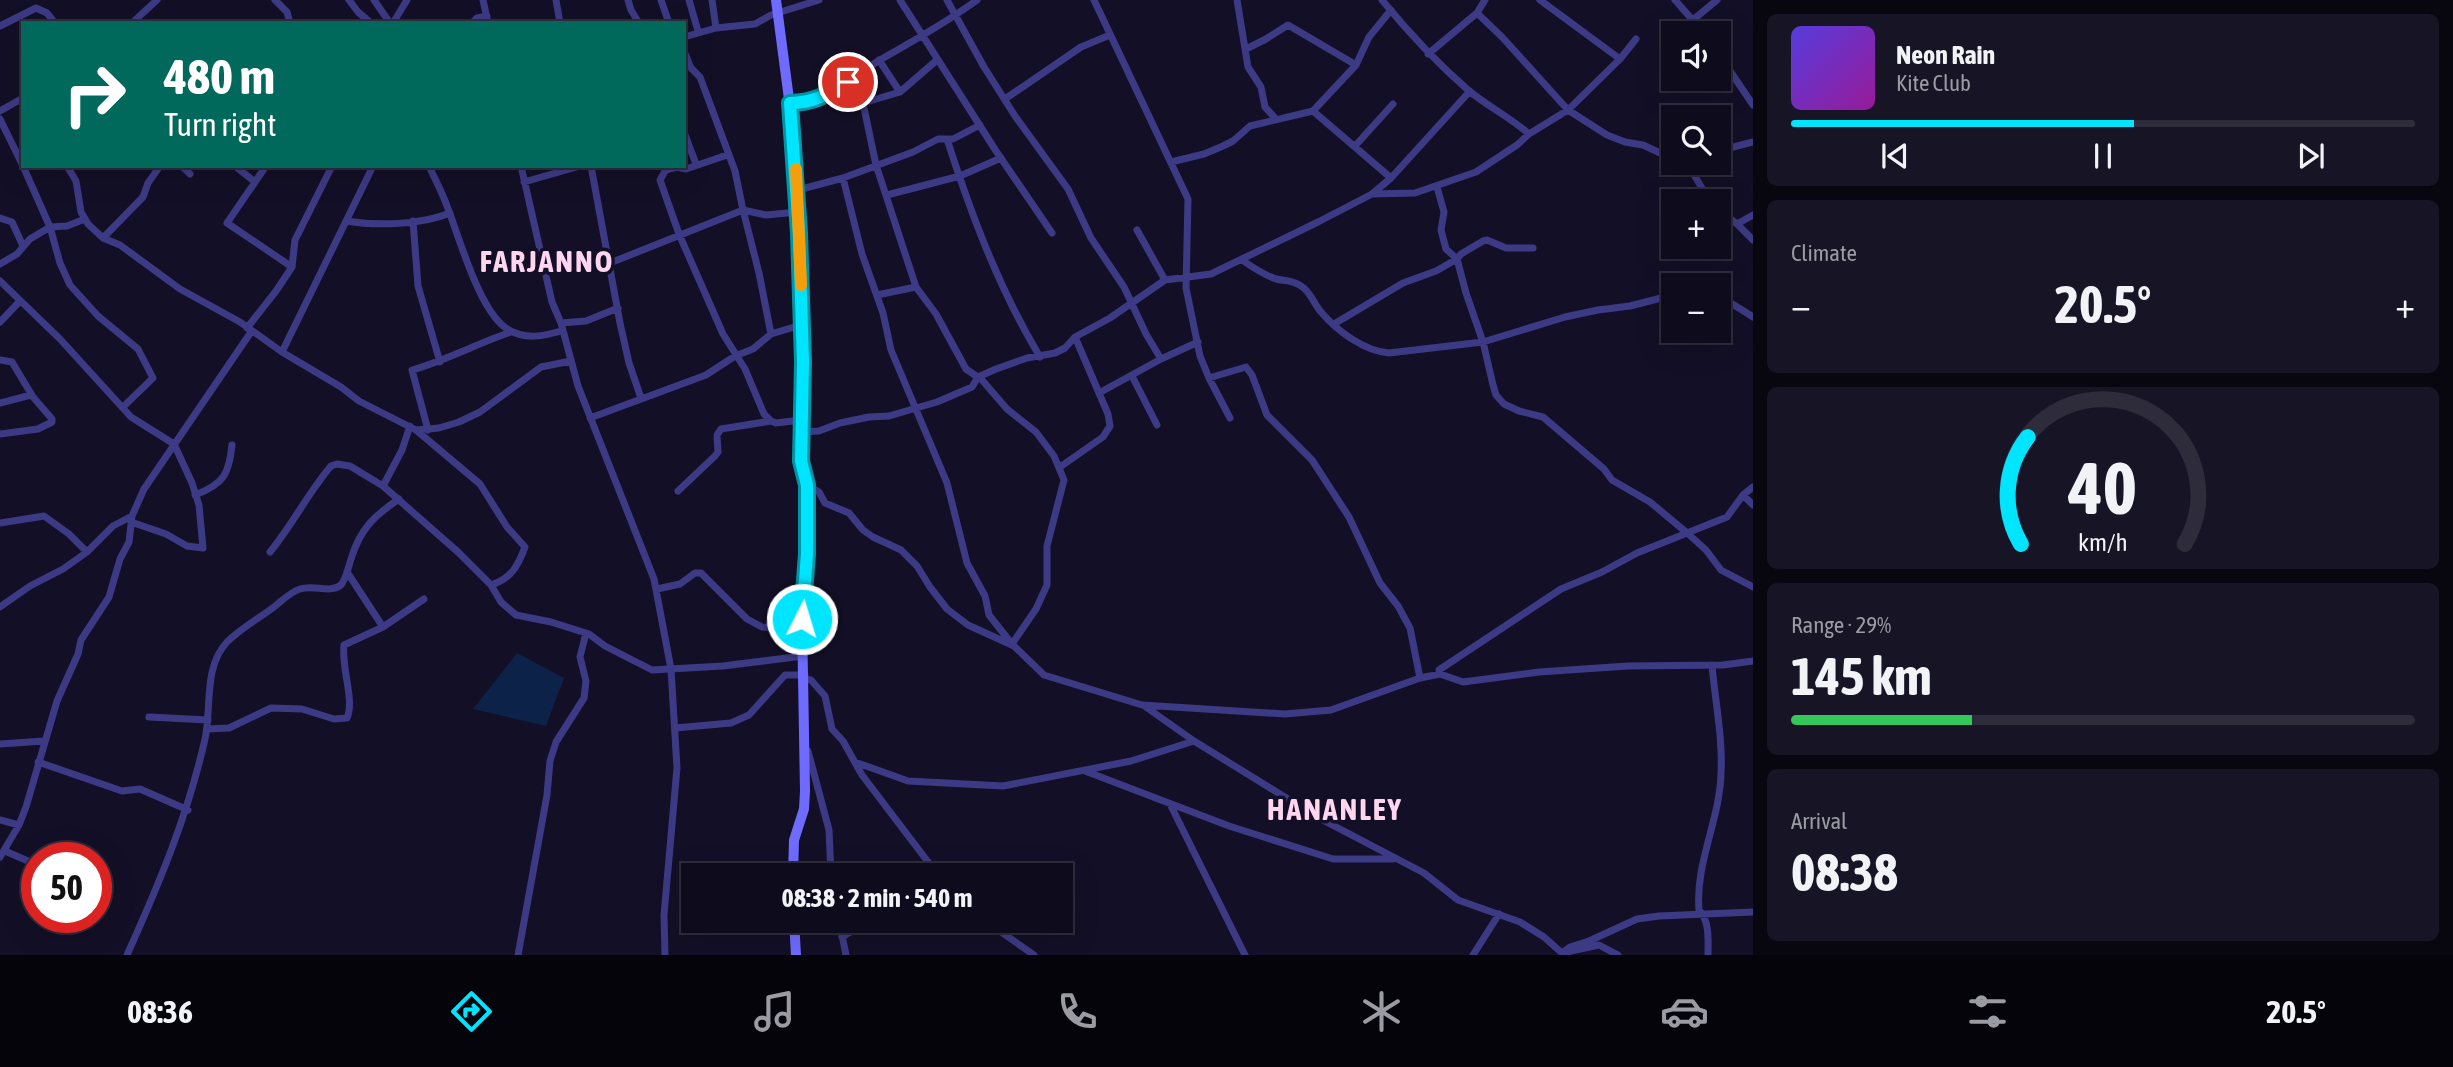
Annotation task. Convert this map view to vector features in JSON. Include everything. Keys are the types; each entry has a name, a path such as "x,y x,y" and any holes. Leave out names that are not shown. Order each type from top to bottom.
{"main road":[{"path":"776,0 798,190 803,362 801,461 807,485 803,631 804,809 794,840 793,863"},
{"path":"795,933 796,955"}],"street":[{"path":"134,21 157,0"},
{"path":"275,0 287,12 289,21"},
{"path":"349,0 369,21"},
{"path":"374,0 390,21"},
{"path":"392,21 407,0"},
{"path":"483,0 487,20"},
{"path":"556,0 560,21"},
{"path":"628,0 638,21"},
{"path":"661,0 668,21"},
{"path":"690,0 698,32"},
{"path":"712,0 716,28"},
{"path":"686,36 716,28 755,24 820,0"},
{"path":"900,0 1052,233"},
{"path":"947,0 1004,99 1068,189 1091,238 1113,268 1161,359"},
{"path":"790,103 805,103 822,98 879,60 924,36 977,0"},
{"path":"1094,0 1188,199 1185,278 1198,342 1209,378 1230,418"},
{"path":"1237,0 1248,67 1261,87 1265,107 1275,118"},
{"path":"1428,54 1477,13 1485,0"},
{"path":"1540,0 1620,59"},
{"path":"1675,0 1694,19 1717,0"},
{"path":"1171,162 1205,154 1233,141 1250,126 1313,110 1356,65 1389,4 1428,54 1470,91 1529,134"},
{"path":"0,26 36,8 47,13 53,21"},
{"path":"1477,13 1568,110 1607,135 1643,145 1661,153"},
{"path":"1246,49 1288,25 1356,65"},
{"path":"1004,99 1081,47 1110,35"},
{"path":"1371,194 1415,193 1476,172 1568,110 1620,59 1636,38"},
{"path":"686,56 691,68 701,77 738,181 771,334"},
{"path":"879,60 900,92"},
{"path":"863,103 900,92 937,60"},
{"path":"1731,72 1753,105"},
{"path":"848,82 863,103 876,165 916,287 936,314 962,364 978,377 1007,409 1036,432 1060,467 1064,480 1048,546 1047,585 1014,645"},
{"path":"678,491 718,452 716,435 720,429 753,426 771,421 819,431 850,421 890,416 937,402 972,387 978,377 1027,358 1040,357 1065,348 1075,337 1110,318 1165,280 1204,276 1242,260 1371,194 1391,178 1470,91"},
{"path":"0,111 21,99"},
{"path":"1355,146 1393,104"},
{"path":"1313,110 1391,178"},
{"path":"0,118 21,162"},
{"path":"798,190 843,178 913,152 938,139 959,137 980,125"},
{"path":"686,137 696,164"},
{"path":"947,139 965,197 991,261 1014,311 1040,357"},
{"path":"1731,148 1753,142"},
{"path":"682,168 686,169 727,155"},
{"path":"887,195 960,176 1001,158"},
{"path":"24,168 50,227 60,263 70,285 98,316 138,349 153,378 123,407"},
{"path":"69,168 76,181 81,212 103,238 120,246 180,289 327,377 359,401 413,428 480,484 507,527 525,547 514,570 501,582 491,585"},
{"path":"103,238 143,197 148,183 159,168"},
{"path":"183,168 190,174"},
{"path":"238,168 256,182"},
{"path":"265,168 227,223 292,267"},
{"path":"21,860 2,854 26,807 44,741 81,640 109,597 120,559 129,542 132,519 148,482 292,267 295,240 331,168"},
{"path":"282,352 372,168"},
{"path":"430,168 477,284 491,310 511,332 540,337 618,308"},
{"path":"521,168 552,302 578,386 657,589 671,669 677,777 664,915 665,955"},
{"path":"524,182 573,168"},
{"path":"591,168 629,363 641,398"},
{"path":"673,168 665,171 660,180 680,234 723,334 744,369 761,408 771,421"},
{"path":"843,178 857,237 886,322 891,350 947,483 970,570 985,596 989,614 1014,645 1044,675 1142,705 1285,714 1331,710 1420,678 1440,674 1463,682 1628,666 1712,665 1753,661"},
{"path":"1437,187 1444,212 1441,230 1446,249 1458,260 1496,395 1504,404 1543,418 1567,435 1604,469 1612,480 1650,502 1686,532 1706,550 1721,570 1753,586"},
{"path":"610,263 743,210 766,215 799,212"},
{"path":"346,221 369,225 414,221 450,213"},
{"path":"1737,224 1753,215"},
{"path":"0,218 12,222 23,246"},
{"path":"0,264 50,227 67,226 85,219"},
{"path":"1731,219 1753,240"},
{"path":"414,221 418,286 440,362"},
{"path":"1137,230 1165,280"},
{"path":"1335,324 1403,284 1458,260 1461,254 1488,240 1506,248 1533,248"},
{"path":"1242,260 1276,279 1288,279 1298,283 1335,324 1374,352 1389,354 1483,342 1491,337 1565,317 1661,298"},
{"path":"0,281 142,425 174,444 199,505 203,548 187,546 132,519 113,526 87,552 0,607"},
{"path":"877,295 916,287"},
{"path":"0,323 20,301"},
{"path":"1731,303 1753,317"},
{"path":"590,418 698,379 716,370 735,355 753,349 771,334 801,324"},
{"path":"428,430 412,370 440,362 479,343 511,332"},
{"path":"1060,467 1108,431 1108,414 1075,337"},
{"path":"1099,393 1198,342"},
{"path":"0,360 12,362 31,394 52,419 50,424 38,429 0,434"},
{"path":"413,428 428,430 453,424 480,412 541,367 571,361"},
{"path":"1209,378 1246,368 1252,375 1267,415 1312,460 1349,517 1380,583 1398,606 1410,628 1420,678"},
{"path":"1132,376 1157,425"},
{"path":"0,404 31,394"},
{"path":"383,486 413,428"},
{"path":"195,495 209,490 226,476 232,445"},
{"path":"270,552 331,466 350,466 399,499 458,552 491,585 501,602 516,615 586,633 652,670 803,656"},
{"path":"807,485 819,492 825,503 849,513 863,530 873,537 901,550 917,566 929,587 947,609 959,619 1014,645"},
{"path":"1440,674 1439,670 1562,589 1686,532 1727,517 1743,495 1753,487"},
{"path":"1743,495 1753,505"},
{"path":"127,955 161,880 188,810 207,729 207,694 215,660 226,643 248,623 299,589 336,589 344,580 353,553 367,525 376,514 399,499"},
{"path":"0,523 44,516 69,534 87,552"},
{"path":"347,572 383,627"},
{"path":"657,589 680,584 695,573 701,573 747,620 762,627 803,631"},
{"path":"207,729 229,728 271,708 302,709 334,719 347,718 350,708 343,667 344,645 383,627 424,599"},
{"path":"518,955 547,794 550,761 556,742 584,698 586,681 580,657 586,633"},
{"path":"1708,955 1704,915 1699,910 1698,896 1704,853 1717,810 1721,772 1712,665"},
{"path":"675,728 732,723 749,715 785,675 811,680 825,696 832,729 843,741 868,783 929,863"},
{"path":"1142,705 1194,741 1317,817 1432,878 1458,900 1532,929 1563,954"},
{"path":"149,717 208,720"},
{"path":"805,740 829,831 830,863"},
{"path":"0,744 44,741"},
{"path":"855,762 908,781 1003,786 1131,761 1194,741"},
{"path":"38,762 122,791 139,789 188,810"},
{"path":"1084,771 1229,826 1333,859 1398,859"},
{"path":"1169,804 1245,955"},
{"path":"0,820 19,824"},
{"path":"1563,954 1570,947 1637,919 1753,912"},
{"path":"1473,955 1499,914"},
{"path":"841,933 846,955"},
{"path":"842,937 849,933"},
{"path":"1003,933 1034,955"},
{"path":"1563,954 1599,945 1618,955"}],"water":[{"path":"517,653 564,678 546,726 473,709"}],"slow traffic":[{"path":"796,169 801,285"}],"district":[{"name":"FARJANNO","path":"547,261"},
{"name":"HANANLEY","path":"1335,809"}],"route":[{"path":"802,619 807,554 807,485 801,461 803,362 798,190 790,103 805,103 822,98 848,82"}]}
